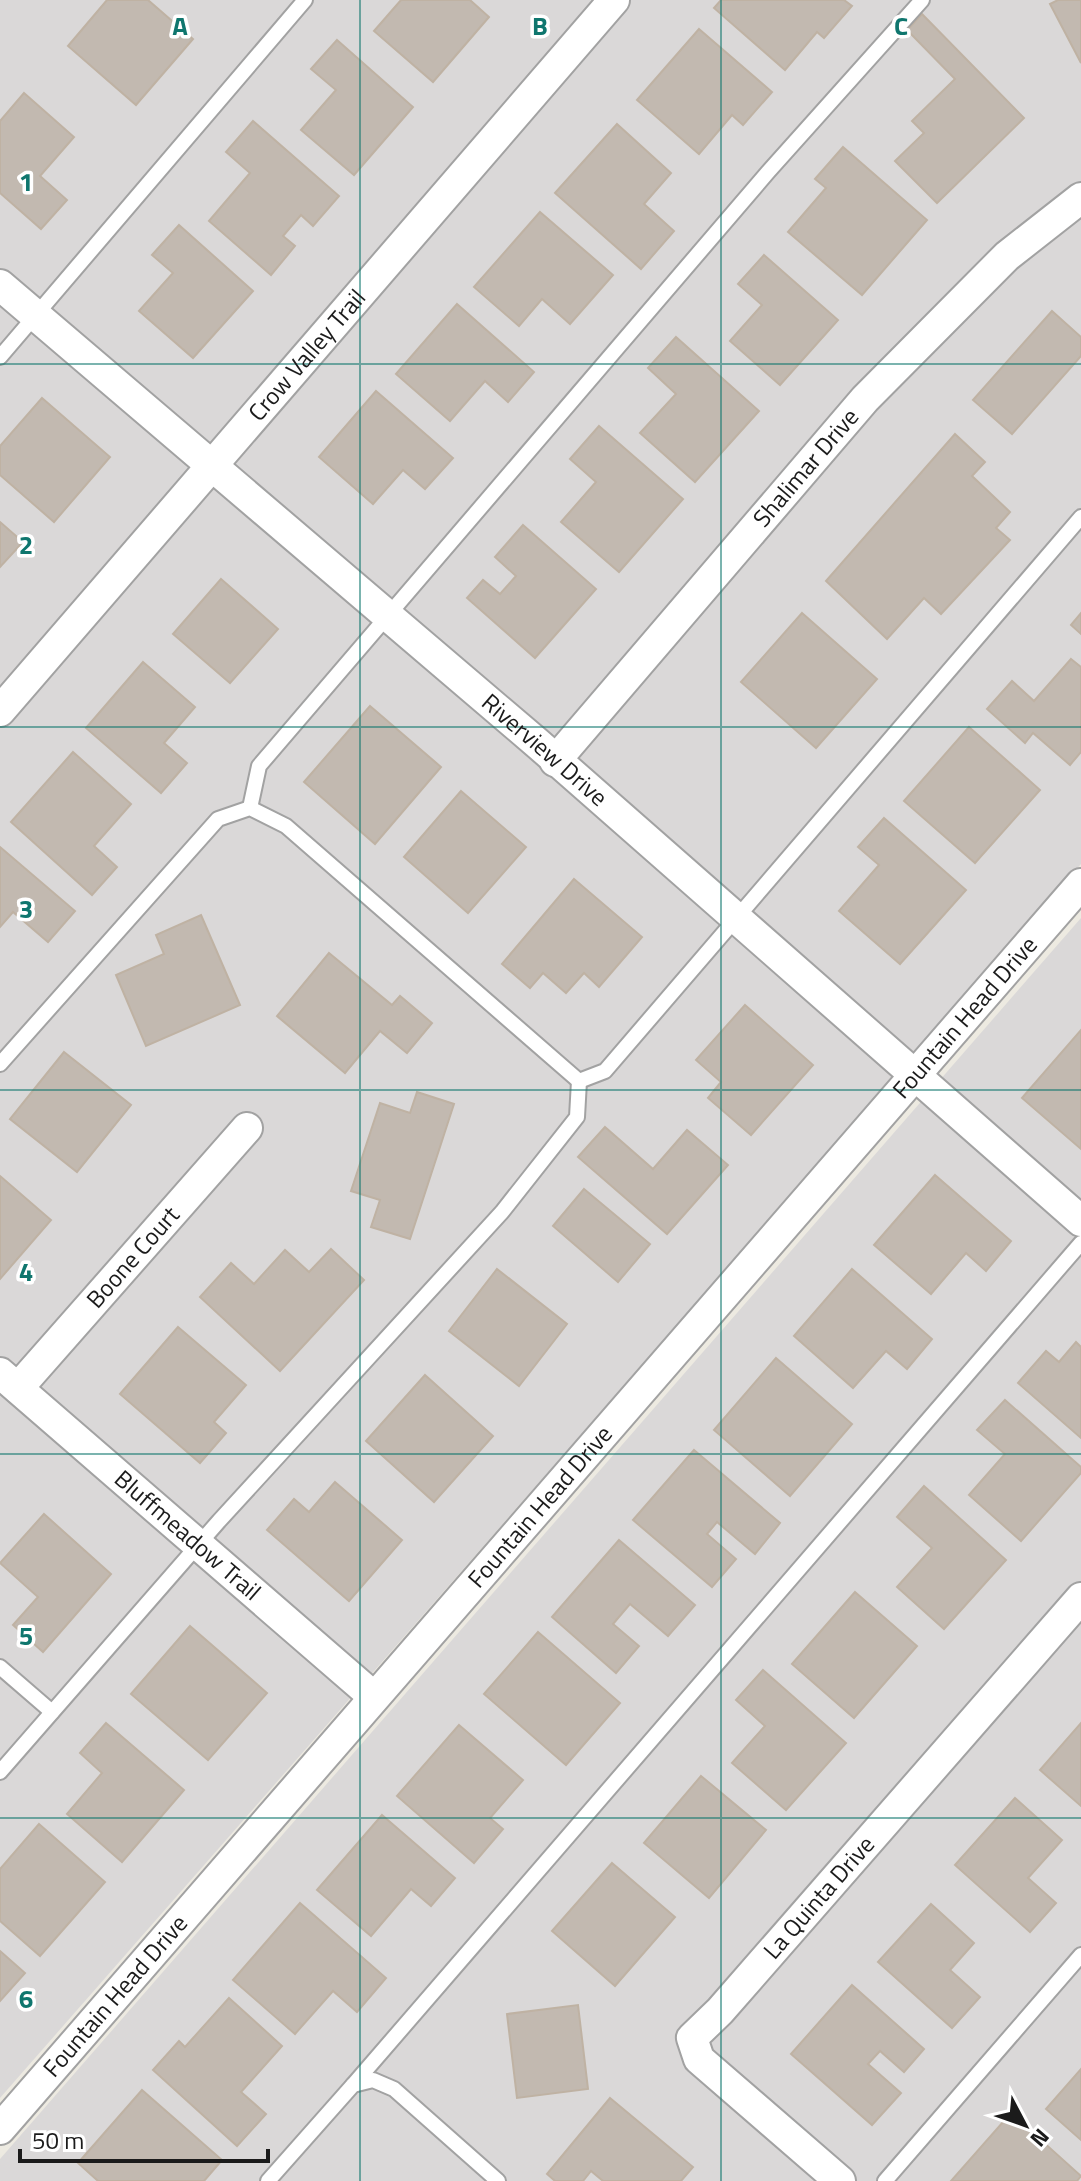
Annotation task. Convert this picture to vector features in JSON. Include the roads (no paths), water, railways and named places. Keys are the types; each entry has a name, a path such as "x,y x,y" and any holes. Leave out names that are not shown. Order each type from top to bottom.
{"street":[{"name":"Crow Valley Trail","path":"0,711 614,0"},
{"name":"Shalimar Drive","path":"555,761 865,399 1007,256 1081,198"},
{"name":"Riverview Drive","path":"0,285 555,761 1081,1221"},
{"name":"Fountain Head Drive","path":"0,2129 1081,884"},
{"name":"Boone Court","path":"9,1380 247,1128"},
{"name":"Bluffmeadow Trail","path":"9,1380 374,1697"},
{"name":"La Quinta Drive","path":"840,2181 699,2059 692,2038 720,2011 1081,1598"}],"lane":[{"path":"0,357 305,0"},
{"path":"250,808 259,766 758,184 922,0"},
{"path":"579,1081 605,1071 734,917 1081,517"},
{"path":"0,1064 208,829 218,819 250,808 286,826 579,1081"},
{"path":"0,1772 199,1543 502,1212 577,1117 579,1081"},
{"path":"268,2181 1081,1243"},
{"path":"0,1667 52,1712"},
{"path":"885,2181 1081,1955"},
{"path":"353,2085 373,2080 394,2089 498,2181"}]}
